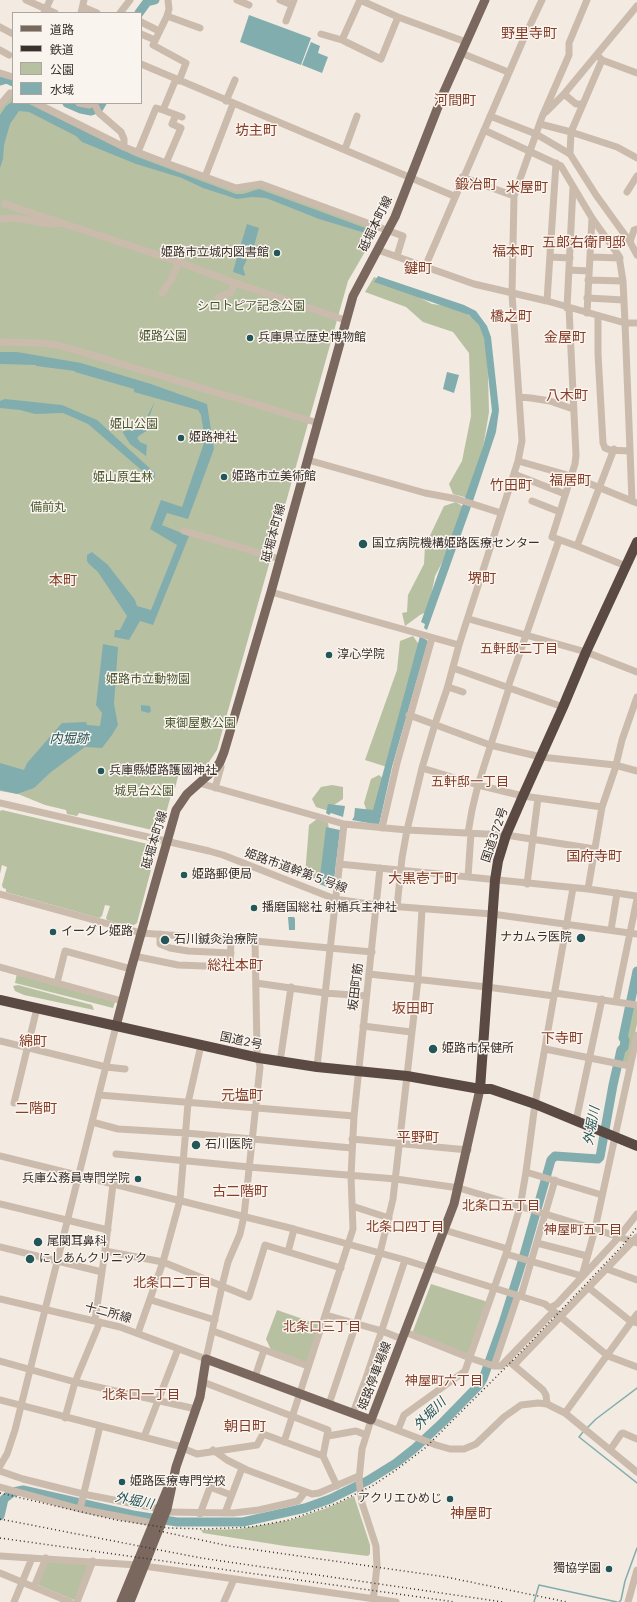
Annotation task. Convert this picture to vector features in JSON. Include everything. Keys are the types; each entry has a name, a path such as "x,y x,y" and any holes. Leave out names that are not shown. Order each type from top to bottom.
{"highway":[{"name":"国道372号","path":"480,1089 492,914 498,861 506,835 586,652 637,542"},
{"name":"国道2号","path":"0,1000 280,1062 407,1076 480,1089 490,1089 614,1140 637,1146"},
{"name":"国道2号","path":"535,1107 576,1121 637,1153"}],"main road":[{"name":"砥堀本町線","path":"116,1026 167,840 179,805 187,794 220,762 280,559 354,292 388,230 461,53 485,0"},
{"name":"姫路停車場線","path":"206,1359 371,1420 454,1204 468,1150 480,1089"},
{"path":"130,1602 155,1524 161,1511 196,1410 203,1382 206,1359"},
{"path":"121,1602 141,1565"}],"street":[{"path":"26,0 46,10 50,0"},
{"path":"121,12 130,0"},
{"path":"163,110 186,63 153,46 167,16 169,9 168,0"},
{"path":"237,0 249,5"},
{"path":"280,0 293,2 286,21"},
{"path":"342,40 360,0 466,42"},
{"path":"425,266 508,72 542,0"},
{"path":"397,907 407,830 422,768 448,687 459,645 469,619 518,461 522,441 512,294 514,196 529,151 569,55 569,43 587,0"},
{"path":"541,121 637,6"},
{"path":"83,7 95,12"},
{"path":"167,16 200,28"},
{"path":"321,34 342,40 381,59 398,16"},
{"path":"142,22 159,31"},
{"path":"0,27 12,33"},
{"path":"142,34 155,40"},
{"path":"0,50 9,55"},
{"path":"461,53 508,72"},
{"path":"596,54 602,60 637,73"},
{"path":"570,154 571,132 602,60"},
{"path":"142,64 233,104 410,176 454,196"},
{"path":"0,73 12,77"},
{"path":"226,101 235,80"},
{"path":"0,106 12,93"},
{"path":"564,94 576,104 583,104"},
{"path":"38,104 124,147 166,163 236,188 261,184 403,236 397,256"},
{"path":"95,104 99,112 121,132 124,139 124,147"},
{"path":"205,177 233,104"},
{"path":"138,152 156,108 179,116 172,124 181,128 166,163"},
{"path":"345,150 357,116"},
{"path":"490,116 536,134 570,154 596,196 630,242 637,255"},
{"path":"541,121 617,147 637,158"},
{"path":"484,130 561,166 592,218 620,258 624,300 629,450 634,502 571,476 518,461"},
{"path":"547,301 556,163"},
{"path":"627,192 637,176"},
{"path":"462,177 514,196"},
{"path":"574,186 568,308 576,455 566,494 552,537 626,566"},
{"path":"5,204 346,320"},
{"path":"0,219 15,218 50,224 64,223"},
{"path":"587,313 592,218"},
{"path":"630,242 634,230 637,229"},
{"path":"378,250 474,284 547,301 625,323 637,323"},
{"path":"550,257 570,258"},
{"path":"590,257 620,258"},
{"path":"162,293 171,280 179,262"},
{"path":"569,270 589,271"},
{"path":"588,280 623,281"},
{"path":"218,297 230,293 234,283"},
{"path":"587,298 624,300"},
{"path":"598,316 598,354 603,443 605,448 629,450"},
{"path":"0,342 40,343 64,347 318,423"},
{"path":"519,397 550,401 573,409"},
{"path":"577,546 614,449"},
{"path":"308,460 424,492 457,499 501,513"},
{"path":"514,474 566,494"},
{"path":"532,501 560,512"},
{"path":"184,530 280,559"},
{"path":"468,877 472,810 478,785 508,687 559,540"},
{"path":"270,592 459,645"},
{"path":"469,619 527,634 586,652 637,672"},
{"path":"382,828 410,715 432,638"},
{"path":"453,668 563,707"},
{"path":"448,687 463,692"},
{"path":"588,889 602,807 622,740 637,697"},
{"path":"410,715 490,745 541,757 615,765 637,771"},
{"path":"215,788 222,767 220,762"},
{"path":"422,768 478,785 523,796 602,807"},
{"path":"199,783 344,824 407,830 506,835 595,849"},
{"path":"527,884 538,798"},
{"name":"姫路市道幹第５号線","path":"0,803 167,840 223,855 335,899 376,905 492,914 634,933"},
{"path":"317,1067 344,824"},
{"path":"339,864 588,889 637,897 634,933 616,1001"},
{"name":"坂田町筋","path":"284,1442 353,1230 351,1176 352,1139 380,868"},
{"path":"398,1430 404,1415 465,1371 507,1252 520,1207 535,1107 573,888"},
{"path":"611,930 617,893"},
{"path":"0,894 141,933 255,941 372,952"},
{"path":"329,1404 380,1253 389,1218 396,1179 418,979 422,909"},
{"path":"160,934 160,944 170,948 188,951 231,953"},
{"path":"134,956 178,965 230,967 232,940"},
{"path":"206,1359 228,1262 240,1234 244,1216 260,1066 257,1050 255,941"},
{"path":"56,983 65,951 131,969"},
{"path":"0,967 122,1001"},
{"path":"369,974 602,999 637,1005"},
{"path":"256,983 325,993 366,996"},
{"path":"280,1062 291,988"},
{"path":"576,1121 602,999"},
{"path":"14,1103 37,1008"},
{"path":"0,1466 15,1430 22,1406 116,1026"},
{"path":"363,1026 411,1032"},
{"path":"582,1276 595,1229 637,1035"},
{"path":"0,1041 106,1067 125,1069"},
{"path":"138,1333 163,1262 180,1200 188,1103 201,1045"},
{"path":"545,1049 630,1066"},
{"path":"99,1095 354,1116"},
{"path":"92,1122 118,1128 352,1148"},
{"path":"352,1139 468,1150"},
{"path":"116,1154 396,1179 459,1188 595,1229 619,1238 636,1241"},
{"path":"0,1156 294,1229 430,1267 545,1304 560,1318 608,1356 637,1367"},
{"path":"526,1172 602,1195"},
{"path":"494,1366 519,1296 526,1260 537,1243 540,1212 555,1180"},
{"path":"65,1418 75,1382 97,1321 113,1184"},
{"path":"0,1204 108,1230"},
{"path":"352,1206 389,1218"},
{"path":"326,1315 404,1336 494,1366 501,1366 582,1276 619,1238 637,1214"},
{"path":"288,1252 294,1229"},
{"path":"444,1230 526,1260 582,1276"},
{"path":"514,1365 636,1241"},
{"path":"537,1243 587,1256"},
{"path":"105,1251 163,1262 249,1298 265,1245 341,1268"},
{"path":"0,1247 102,1272"},
{"path":"353,1413 405,1260"},
{"path":"595,1263 606,1270 637,1280"},
{"path":"589,1288 635,1322"},
{"name":"十二所線","path":"0,1299 97,1321 138,1333 206,1359"},
{"path":"150,1300 215,1320"},
{"path":"565,1413 635,1322 637,1314"},
{"path":"213,1331 308,1366"},
{"path":"144,1436 178,1349"},
{"path":"255,1377 264,1350"},
{"path":"507,1360 543,1390 546,1395 547,1404"},
{"path":"0,1361 75,1382 159,1400 196,1410"},
{"path":"203,1382 328,1430 323,1456 337,1486"},
{"path":"0,1400 65,1418 144,1436 182,1447 197,1454 213,1450 257,1444 263,1434 323,1456"},
{"path":"374,1601 377,1566 376,1546 362,1503 358,1476 362,1449 371,1420 429,1443 450,1449 464,1449 476,1444 504,1417 521,1405 538,1403 547,1404 565,1413 637,1472"},
{"path":"80,1510 100,1426"},
{"path":"328,1436 356,1431 366,1435"},
{"path":"610,1450 621,1434 637,1439"},
{"path":"213,1450 244,1469 306,1492 316,1494 358,1476"},
{"path":"225,1513 231,1495 244,1469"},
{"path":"0,1471 83,1496 161,1511 200,1514 259,1510 298,1501 306,1492"},
{"path":"0,1487 80,1510 155,1524"},
{"path":"200,1514 210,1487 231,1495"},
{"path":"0,1556 141,1565 374,1601 396,1602"},
{"path":"14,1602 32,1558"},
{"path":"34,1587 46,1558"},
{"path":"77,1602 94,1561"},
{"path":"628,1602 637,1570"},
{"path":"0,1573 70,1602"},
{"path":"224,1602 234,1579"}],"green space":[{"name":"姫路公園","path":"12,95 12,104 36,104 69,121 238,190 260,185 376,228 377,231 348,281 279,527 277,527 273,550 217,750 207,765 199,773 180,769 163,824 161,823 160,826 152,830 79,813 77,816 67,814 66,810 45,805 18,794 0,791 0,108"},
{"path":"374,277 432,304 457,307 480,323 487,342 489,412 480,466 468,498 453,494 449,484 462,461 471,416 469,353 453,332 423,322 406,307 365,292"},
{"path":"456,502 465,508 448,551 435,576 428,611 405,626 402,613 407,612 408,595 424,564 425,546 444,506"},
{"path":"413,636 422,649 387,767 365,760 397,670 400,641"},
{"path":"379,775 385,780 377,809 367,812 364,803 371,779"},
{"path":"332,785 343,787 343,799 331,807 329,811 316,807 312,799 321,787"},
{"path":"2,810 152,845 156,851 137,923 131,927 107,920 106,918 110,906 105,905 102,916 99,918 6,892 6,889 3,888 2,885 7,867 2,865 0,874 0,811"},
{"path":"317,819 328,823 329,830 324,877 318,880 305,875 309,825"},
{"path":"17,973 115,1002 113,1008 15,983"},
{"path":"18,985 92,1005 94,1010 24,995 15,991 13,986"},
{"path":"628,1006 637,1008 637,1024 629,1061 626,1063 617,1061"},
{"path":"431,1284 488,1302 470,1352 467,1355 414,1333 413,1331"},
{"path":"277,1310 320,1325 307,1364 271,1350 266,1339"},
{"path":"354,1496 370,1545 370,1554 368,1556 285,1546 203,1533 201,1530 239,1529 291,1520 327,1508"},
{"path":"47,1561 88,1563 89,1566 74,1600 38,1585"}],"shaded area":[{"path":"152,784 155,793 141,797 139,787"}],"water":[{"path":"249,15 311,38 301,65 240,42"},
{"path":"311,42 320,46 318,53 328,57 322,73 302,65"},
{"path":"12,102 12,104 29,104 135,156 236,194 243,194 259,189 368,229 366,232 362,232 319,219 266,198 252,197 237,199 203,188 182,178 136,164 82,142 76,136 29,112 19,111 10,124 0,168 0,115 6,106"},
{"path":"247,224 259,228 251,257 238,254"},
{"path":"237,257 247,259 243,268 245,276 233,272"},
{"path":"378,276 464,305 476,311 487,326 491,337 499,410 496,432 427,630 424,628 425,624 421,622 483,447 492,411 484,338 479,325 469,315 374,282"},
{"path":"0,352 17,352 81,363 151,384 207,404 214,449 188,519 167,513 162,525 189,536 153,625 140,621 129,640 114,637 115,630 120,630 127,616 98,572 87,561 87,555 92,552 108,565 135,600 137,606 151,610 177,545 150,529 161,500 182,507 205,440 201,415 198,410 134,392 134,389 75,371 36,365 0,364"},
{"path":"447,372 459,375 454,393 443,389"},
{"path":"5,399 62,405 97,420 155,473 154,481 88,424 63,413 35,414 20,410 0,408 0,401"},
{"path":"155,401 148,420 148,430 137,438 140,442 147,445 146,456 130,444 123,431 132,430 144,423"},
{"path":"420,636 428,641 392,767 379,825 352,820 354,817 355,808 373,810"},
{"name":"内堀跡","path":"103,644 118,647 114,704 118,725 112,735 102,748 85,747 51,772 34,788 17,794 0,790 0,763 24,770 27,763 62,723 86,722 87,725 100,726 102,713 96,705"},
{"path":"141,705 150,706 151,711 149,713 141,711"},
{"path":"328,804 345,806 343,817 331,813 329,815 326,813"},
{"path":"326,827 340,830 333,889 319,884"},
{"path":"288,917 294,917 295,930 289,930"}],"waterway":[{"path":"140,12 147,2 155,0"},
{"path":"0,81 7,79 12,82"},
{"path":"69,104 91,111 99,108 101,104"},
{"name":"外堀川","path":"0,1516 4,1499 13,1492 23,1490 133,1515 177,1522 243,1522 305,1508 330,1499 367,1481 396,1463 415,1448 443,1422 480,1384 483,1379 503,1323 522,1262 551,1160 555,1156 598,1159 600,1157 613,1085 621,1050 624,1047 625,1040 623,1038 637,971"},
{"path":"587,1428 596,1419 637,1388"},
{"path":"583,1432 579,1437 637,1483"},
{"path":"619,1602 621,1600 625,1581 637,1548"},
{"path":"534,1602 539,1585 617,1602"}],"railway":[{"path":"0,1493 116,1520 168,1528 207,1529 251,1527 289,1520 337,1503 372,1486 425,1448 525,1348 624,1244 637,1227"},
{"path":"0,1519 201,1558 503,1602"},
{"path":"159,1531 229,1546 446,1577 567,1602"},
{"path":"0,1538 455,1602"}],"place":[{"name":"姫路市立城内図書館","path":"277,253"},
{"name":"兵庫県立歴史博物館","path":"250,338"},
{"name":"姫路神社","path":"181,438"},
{"name":"姫路市立美術館","path":"224,477"},
{"name":"国立病院機構姫路医療センター","path":"363,544"},
{"name":"淳心学院","path":"329,655"},
{"name":"兵庫縣姫路護國神社","path":"101,771"},
{"name":"姫路郵便局","path":"184,875"},
{"name":"播磨国総社 射楯兵主神社","path":"254,908"},
{"name":"イーグレ姫路","path":"53,932"},
{"name":"ナカムラ医院","path":"581,938"},
{"name":"石川鍼灸治療院","path":"165,940"},
{"name":"姫路市保健所","path":"433,1049"},
{"name":"石川医院","path":"196,1145"},
{"name":"兵庫公務員専門学院","path":"138,1179"},
{"name":"尾関耳鼻科","path":"38,1242"},
{"name":"にしあんクリニック","path":"30,1259"},
{"name":"姫路医療専門学校","path":"122,1482"},
{"name":"アクリエひめじ","path":"450,1499"},
{"name":"獨協学園","path":"609,1569"}],"district":[{"name":"野里寺町","path":"529,34"},
{"name":"河間町","path":"455,101"},
{"name":"坊主町","path":"256,131"},
{"name":"鍛冶町","path":"476,185"},
{"name":"米屋町","path":"527,188"},
{"name":"五郎右衛門邸","path":"584,243"},
{"name":"福本町","path":"513,252"},
{"name":"鍵町","path":"418,269"},
{"name":"橋之町","path":"511,317"},
{"name":"金屋町","path":"565,338"},
{"name":"八木町","path":"567,396"},
{"name":"福居町","path":"570,481"},
{"name":"竹田町","path":"511,486"},
{"name":"堺町","path":"482,579"},
{"name":"本町","path":"63,581"},
{"name":"五軒邸二丁目","path":"519,649"},
{"name":"五軒邸一丁目","path":"470,782"},
{"name":"国府寺町","path":"594,857"},
{"name":"大黒壱丁町","path":"423,879"},
{"name":"総社本町","path":"235,966"},
{"name":"坂田町","path":"413,1009"},
{"name":"下寺町","path":"562,1039"},
{"name":"綿町","path":"33,1042"},
{"name":"元塩町","path":"242,1096"},
{"name":"二階町","path":"36,1109"},
{"name":"平野町","path":"418,1138"},
{"name":"古二階町","path":"240,1192"},
{"name":"北条口五丁目","path":"501,1206"},
{"name":"北条口四丁目","path":"405,1227"},
{"name":"神屋町五丁目","path":"583,1230"},
{"name":"北条口二丁目","path":"172,1283"},
{"name":"北条口三丁目","path":"322,1327"},
{"name":"神屋町六丁目","path":"444,1381"},
{"name":"北条口一丁目","path":"141,1395"},
{"name":"朝日町","path":"245,1427"},
{"name":"神屋町","path":"471,1514"}],"park label":[{"name":"シロトピア記念公園","path":"251,307"},
{"name":"姫山公園","path":"134,425"},
{"name":"姫山原生林","path":"123,478"},
{"name":"備前丸","path":"48,508"},
{"name":"姫路市立動物園","path":"148,680"},
{"name":"東御屋敷公園","path":"200,724"},
{"name":"城見台公園","path":"144,792"}]}
